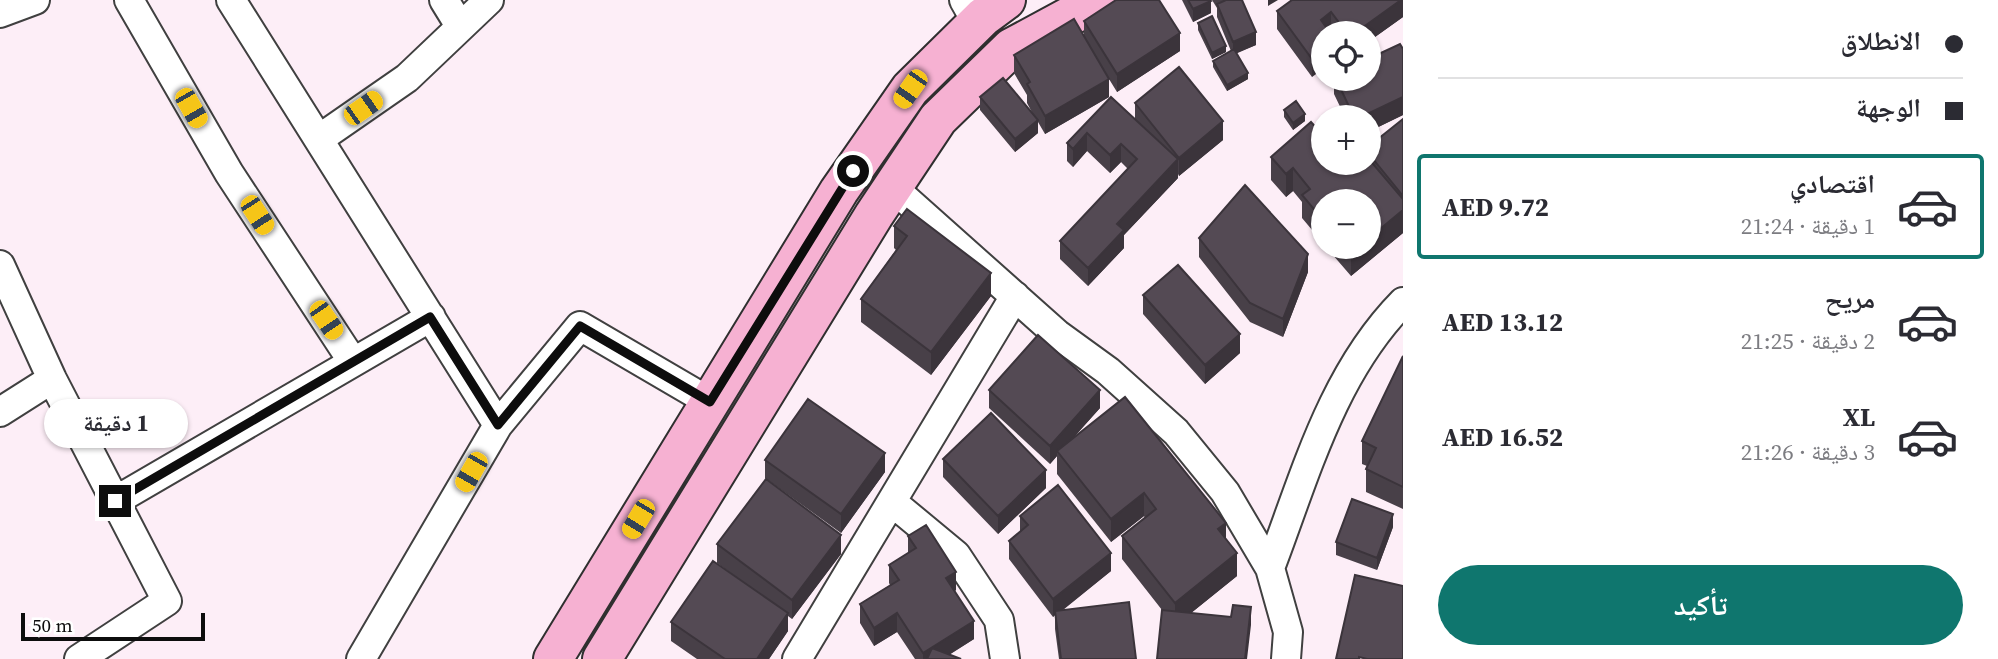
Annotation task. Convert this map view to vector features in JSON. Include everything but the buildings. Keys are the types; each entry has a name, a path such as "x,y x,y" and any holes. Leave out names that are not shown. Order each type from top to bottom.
{"main road":[{"path":"615,654 892,187 938,120 1011,48 1100,0"},
{"path":"553,659 839,191 910,89 982,8"}],"street":[{"path":"129,0 229,173 353,362"},
{"path":"444,0 460,26"},
{"path":"319,139 407,78 489,0"},
{"path":"243,4 319,139 498,425"},
{"path":"892,187 1058,334 1108,371 1176,432 1225,492 1270,568 1288,632 1286,659"},
{"path":"0,265 52,379 167,601 79,659"},
{"path":"797,659 1015,296"},
{"path":"1270,568 1333,401 1382,323 1403,302"},
{"path":"115,501 430,317"},
{"path":"361,659 498,425 580,326 710,402"},
{"path":"0,412 52,379"},
{"path":"892,502 956,555 999,620 1006,659"}],"route":[{"path":"115,501 430,317 498,425 580,326 710,402 853,171"}]}
